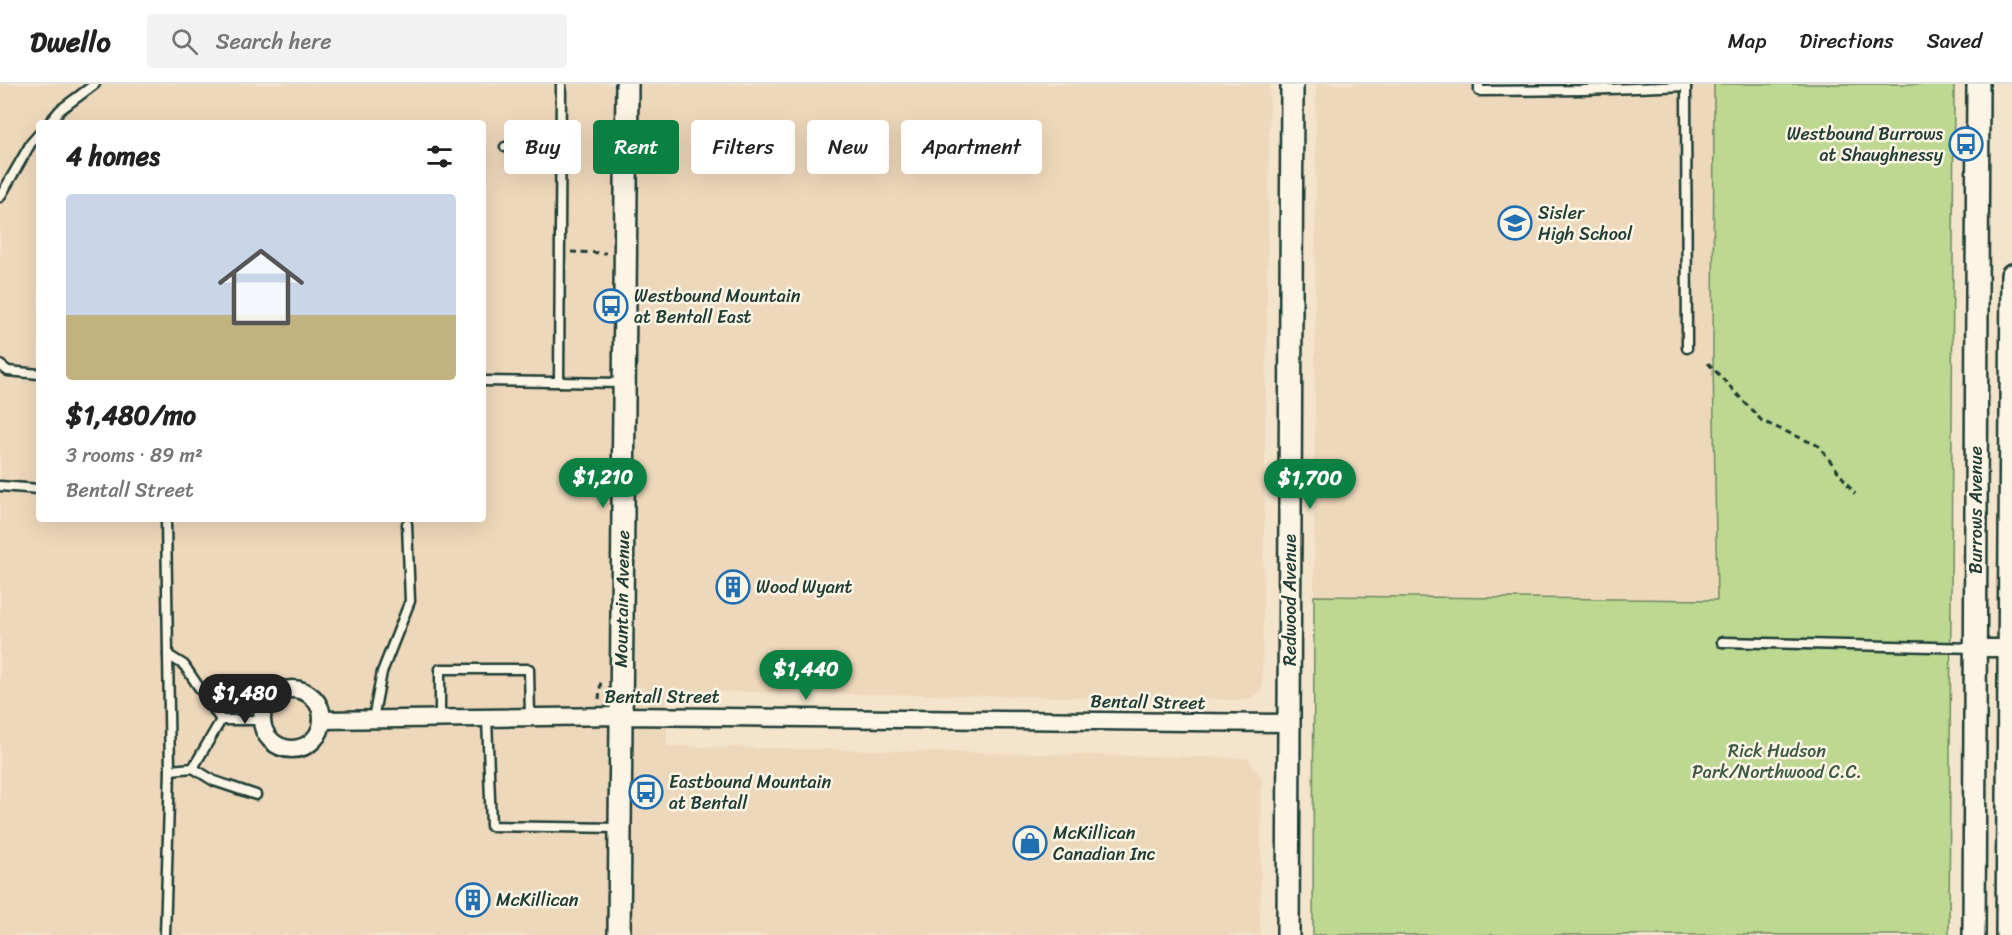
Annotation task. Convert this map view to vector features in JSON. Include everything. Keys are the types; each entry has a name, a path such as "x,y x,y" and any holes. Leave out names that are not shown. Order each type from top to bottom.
{"street":[{"name":"Mountain Avenue","path":"619,935 627,84"},
{"name":"Redwood Avenue","path":"1288,935 1292,84"},
{"name":"Burrows Avenue","path":"1974,935 1978,84"},
{"name":"Burrows Avenue","path":"2007,935 2011,648 2012,275"},
{"path":"1976,648 2011,648"},
{"path":"292,688 311,695 319,705 322,720 320,731 312,741 301,748 294,749 282,748 273,742 265,733 262,720 263,708 269,698 281,690 292,688"},
{"name":"Bentall Street","path":"322,720 621,716 1290,723"}],"lane":[{"path":"52,120 60,110 95,84"},
{"path":"560,120 561,84"},
{"path":"1479,84 1479,91 1584,90 1686,85 1687,348"},
{"path":"0,197 36,137"},
{"path":"559,382 560,174"},
{"path":"0,365 8,371 36,374"},
{"path":"486,381 624,383"},
{"path":"0,486 36,489"},
{"path":"165,935 170,770 166,522"},
{"path":"373,719 382,672 410,601 407,524"},
{"path":"1722,642 1976,648"},
{"path":"168,655 184,665 221,720"},
{"path":"440,718 440,669 529,669 530,717"},
{"path":"487,718 491,826 620,828"},
{"path":"221,720 262,720"},
{"path":"193,768 221,720"},
{"path":"170,770 193,768 214,781 256,795"}],"path":[{"path":"560,251 607,253 626,257"},
{"path":"1708,363 1762,421 1819,446 1855,494"}],"shaded area":[{"path":"0,84 1270,84 1262,690 1248,700 667,691 667,746 1248,758 1262,779 1260,935 0,935"},
{"name":"Sisler High School","path":"1316,84 1714,84 1713,367 1717,600 1314,596"}],"green space":[{"name":"Rick Hudson Park/Northwood C.C.","path":"1714,84 1954,84 1949,935 1313,935 1314,596 1717,600 1713,361"}],"place":[{"name":"Westbound Burrows at Shaughnessy","path":"1966,144"},
{"name":"Sisler High School","path":"1515,223"},
{"name":"Westbound Mountain at Bentall East","path":"611,306"},
{"name":"Wood Wyant","path":"733,587"},
{"name":"Eastbound Mountain at Bentall","path":"646,792"},
{"name":"McKillican Canadian Inc","path":"1030,843"},
{"name":"McKillican","path":"473,900"}]}
